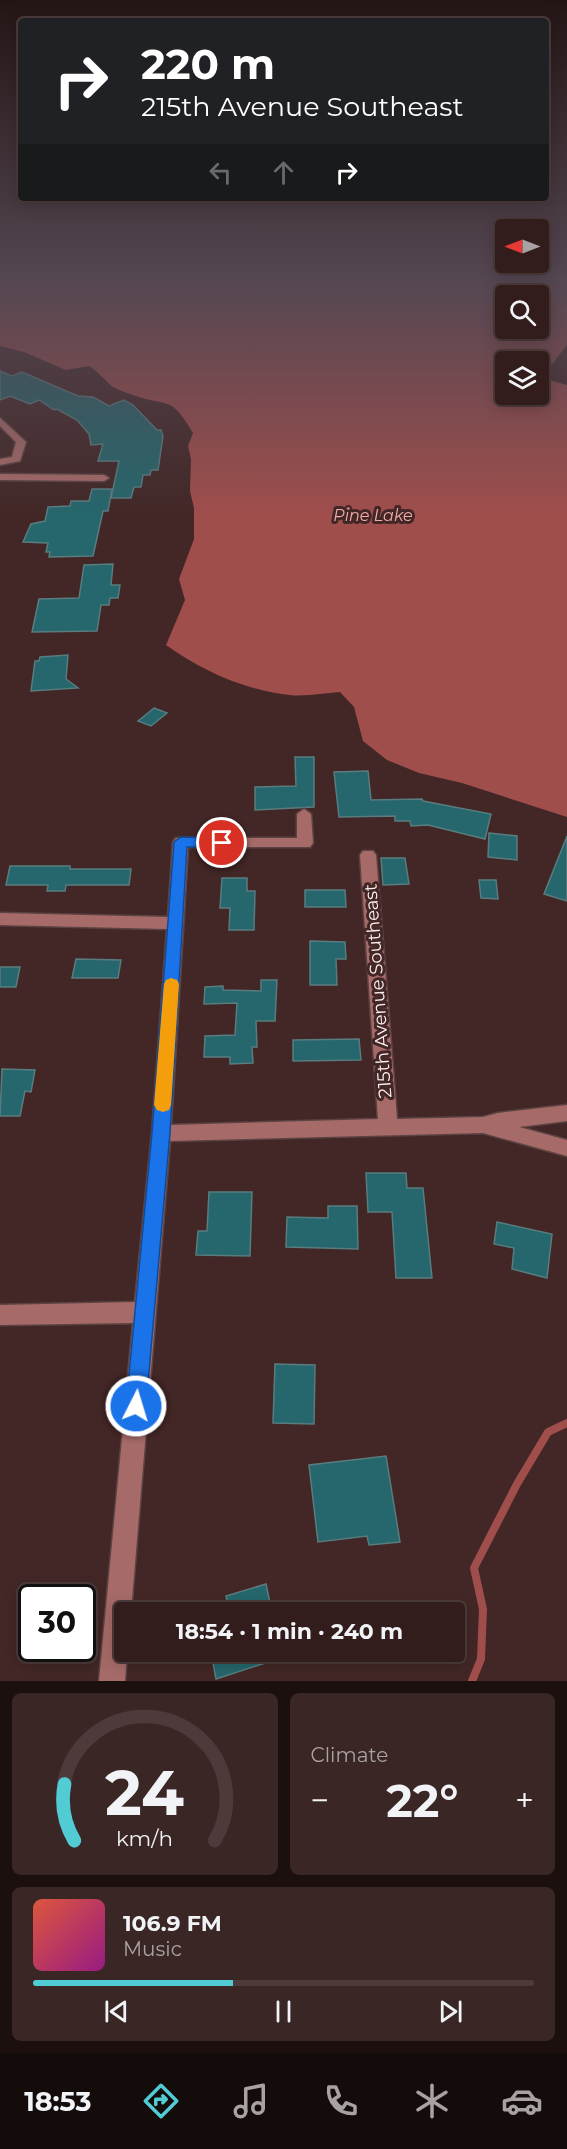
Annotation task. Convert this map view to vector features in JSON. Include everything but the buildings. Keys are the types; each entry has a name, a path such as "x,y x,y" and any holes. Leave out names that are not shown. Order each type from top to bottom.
{"street":[{"path":"0,421 21,442 16,459 0,462"},
{"path":"0,477 104,478"},
{"path":"112,1681 161,1133 181,842 305,843 304,814"},
{"name":"215th Avenue Southeast","path":"368,855 388,1127"},
{"path":"0,919 176,923"},
{"path":"161,1133 483,1125 498,1121 567,1113"},
{"path":"483,1125 567,1148"},
{"path":"0,1315 144,1312"}],"water":[{"name":"Pine Lake","path":"44,360 495,360 495,405 549,405 549,380 567,385 567,817 462,783 419,773 387,760 363,741 354,707 340,692 295,695 256,689 209,671 166,645 185,600 179,579 194,539 194,508 190,491 191,459 188,446 193,433 173,407 115,388 89,366 66,370"}],"waterway":[{"path":"472,1681 481,1659 483,1609 474,1568 517,1484 548,1432 567,1423"}],"slow traffic":[{"path":"163,1105 171,984"}],"route":[{"path":"136,1406 161,1133 181,842 222,843"}]}
